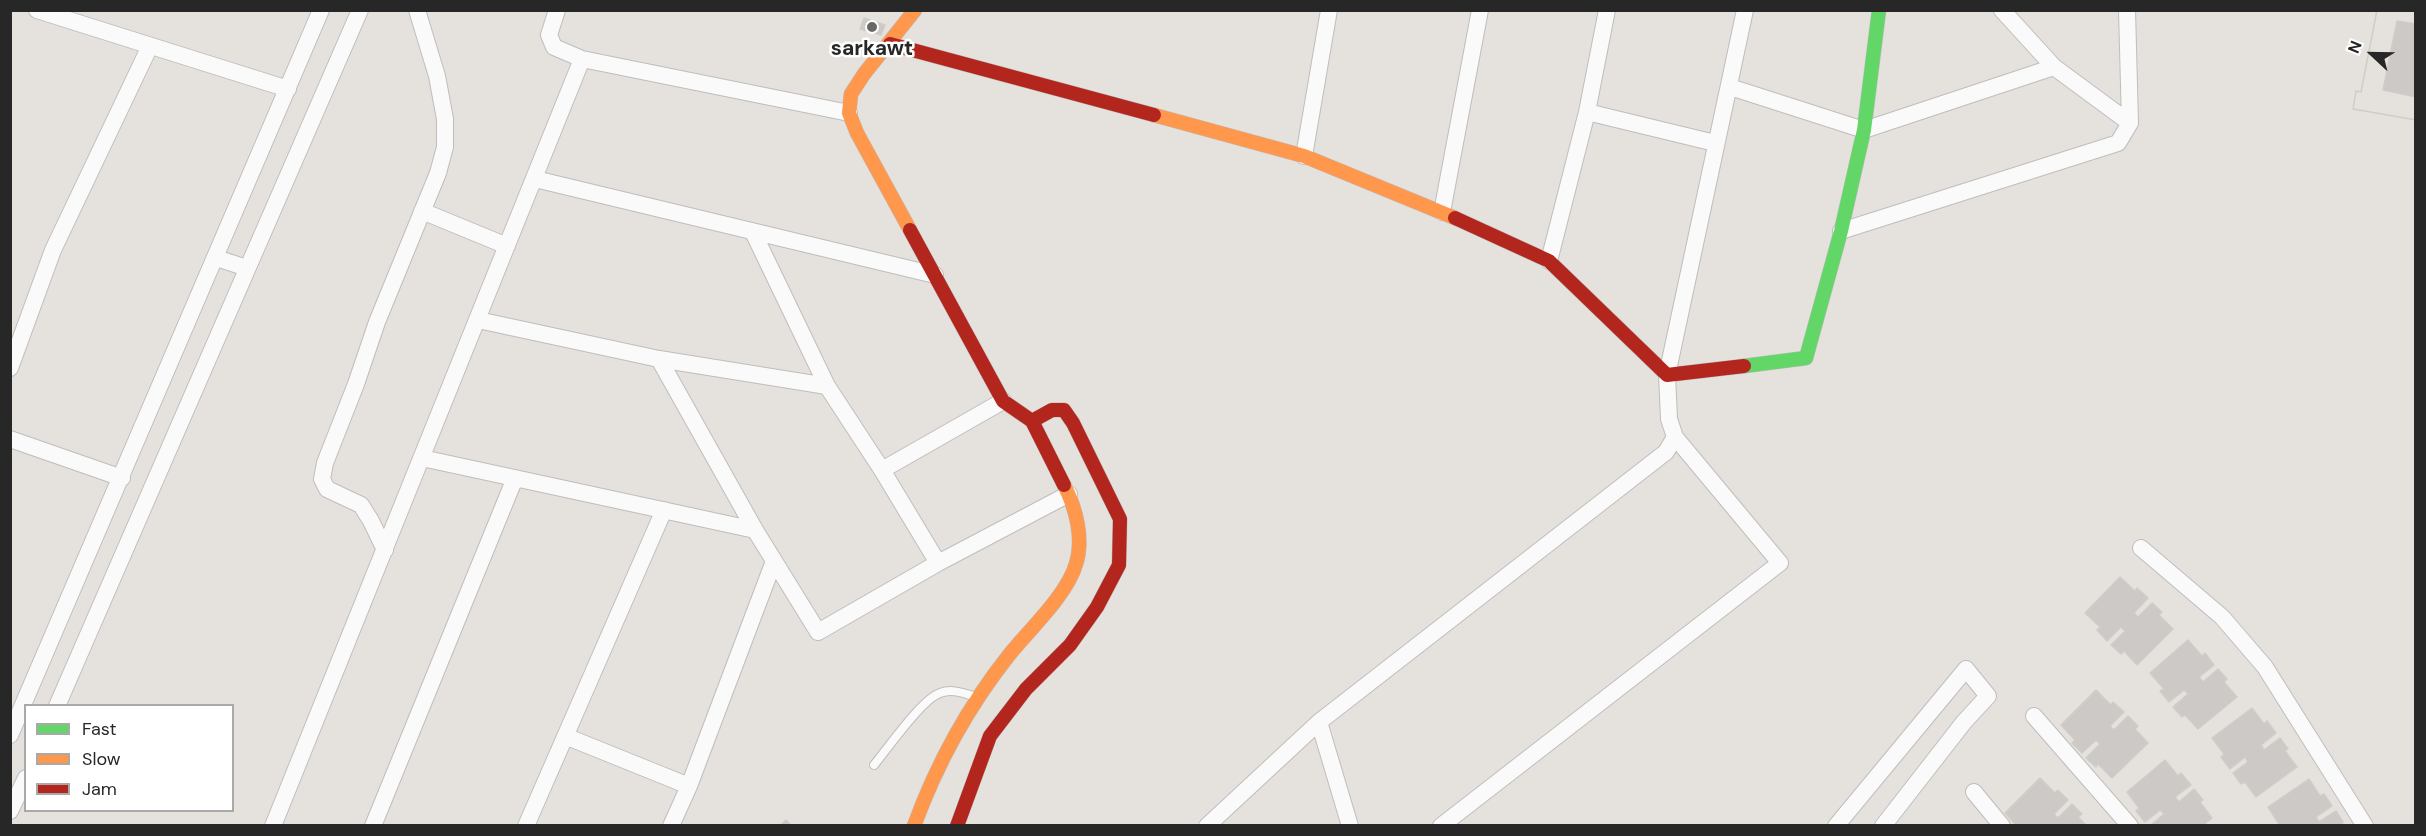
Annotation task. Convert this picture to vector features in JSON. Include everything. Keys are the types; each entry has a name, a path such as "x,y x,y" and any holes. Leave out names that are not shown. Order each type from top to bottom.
{"street":[{"path":"37,10 288,89"},
{"path":"10,735 17,704 122,478 321,10"},
{"path":"57,704 360,10"},
{"path":"385,550 361,506 327,489 322,479 325,463 377,322 442,160 446,133 437,76 417,10"},
{"path":"557,10 549,35 554,47 582,59 849,113"},
{"path":"915,10 851,94 849,113 857,133 1003,400 1032,421 1070,494 1081,539 1076,566 1056,599 1008,656 992,706 990,736 957,825"},
{"path":"1304,156 1329,10"},
{"path":"1442,212 1480,10"},
{"path":"1549,261 1587,112 1606,10"},
{"path":"1441,825 1780,563 1676,437 1669,419 1667,375 1745,10"},
{"path":"1667,375 1806,358 1841,231 1864,129 1879,10"},
{"path":"2002,10 2054,67 2130,123"},
{"path":"1841,231 2118,143 2130,123 2127,10"},
{"path":"890,44 1304,156 1442,212 1549,261 1667,375"},
{"path":"10,368 53,250 150,46"},
{"path":"273,825 582,59"},
{"path":"1730,87 1864,129 2054,67"},
{"path":"1587,112 1715,143"},
{"path":"535,179 935,275"},
{"path":"422,211 507,246"},
{"path":"753,232 827,386 882,470 938,563"},
{"path":"216,258 247,268"},
{"path":"478,320 659,359 827,386"},
{"path":"659,359 755,530 818,632 938,563 1070,494"},
{"path":"882,470 1003,400"},
{"path":"914,825 927,790 955,732 992,706 1026,689 1070,645 1098,608 1119,566 1120,519 1073,423 1064,410 1052,410 1032,421"},
{"path":"1207,825 1319,722 1666,452 1676,437"},
{"path":"10,439 122,478"},
{"path":"422,458 755,530"},
{"path":"373,825 515,478"},
{"path":"526,825 664,510"},
{"path":"2141,548 2222,617 2265,667 2365,825"},
{"path":"671,825 689,786 774,561"},
{"path":"1836,825 1966,669 1988,696 1964,722 1882,825"},
{"path":"2034,716 2130,825"},
{"path":"1319,722 1350,825"},
{"path":"565,736 689,786"},
{"path":"10,812 24,782"},
{"path":"1974,792 2002,825"}],"lane":[{"path":"874,765 927,701 940,693 956,691 992,706"}],"building":[{"path":"2377,10 2416,10 2416,24 2397,21 2383,90 2416,97 2416,120 2353,109 2356,91 2361,92"},
{"path":"2377,10 2416,10 2416,120 2353,109 2356,91 2361,92"},
{"name":"sarkawt","path":"864,18 885,25 881,35 860,29"},
{"path":"2120,577 2135,591 2137,588 2148,598 2134,613 2138,617 2152,603 2162,612 2159,615 2173,629 2137,665 2124,651 2121,654 2111,645 2125,631 2121,627 2107,641 2097,630 2100,627 2085,613"},
{"path":"2188,640 2202,656 2205,653 2214,665 2199,677 2203,682 2218,669 2227,679 2224,682 2237,697 2198,729 2185,715 2182,717 2173,707 2188,694 2184,690 2169,702 2160,691 2164,689 2150,673"},
{"path":"2096,690 2111,705 2113,702 2124,712 2110,726 2114,730 2128,716 2138,726 2135,729 2148,743 2112,778 2098,764 2096,767 2086,758 2100,744 2096,740 2082,753 2072,743 2075,740 2061,725"},
{"path":"2252,708 2264,724 2267,721 2276,733 2261,745 2264,750 2280,738 2288,749 2285,751 2297,767 2256,797 2245,782 2241,784 2233,773 2248,762 2245,757 2230,769 2221,757 2224,754 2212,738"},
{"path":"2165,760 2178,776 2181,773 2191,785 2175,797 2179,802 2194,789 2203,800 2200,802 2212,818 2202,826 2150,826 2164,814 2160,810 2145,822 2136,811 2139,808 2127,792"},
{"path":"2040,778 2055,793 2058,790 2068,800 2054,814 2058,818 2072,804 2082,814 2078,817 2087,826 2017,826 2005,813"},
{"path":"2309,779 2320,796 2324,794 2332,806 2316,817 2319,822 2336,811 2343,822 2341,826 2277,826 2279,824 2268,807"},
{"path":"786,820 792,826 780,826"}],"traffic: fast":[{"path":"1744,366 1806,358 1841,231 1864,130 1879,10"}],"traffic: slow":[{"path":"910,230 857,133 849,113 851,94 915,10"},
{"path":"1154,115 1304,156 1455,218"},
{"path":"914,826 943,758 980,695 1009,655 1047,612 1071,576 1078,554 1079,534 1072,504 1064,485"}],"traffic: jam":[{"path":"890,44 1154,115"},
{"path":"1455,218 1549,261 1667,375 1744,366"},
{"path":"910,230 1003,401 1032,421 1064,485"},
{"path":"957,826 990,736 1026,689 1070,645 1097,607 1119,565 1120,519 1073,423 1064,410 1052,410 1032,421"}],"place":[{"name":"sarkawt","path":"872,27"}]}
